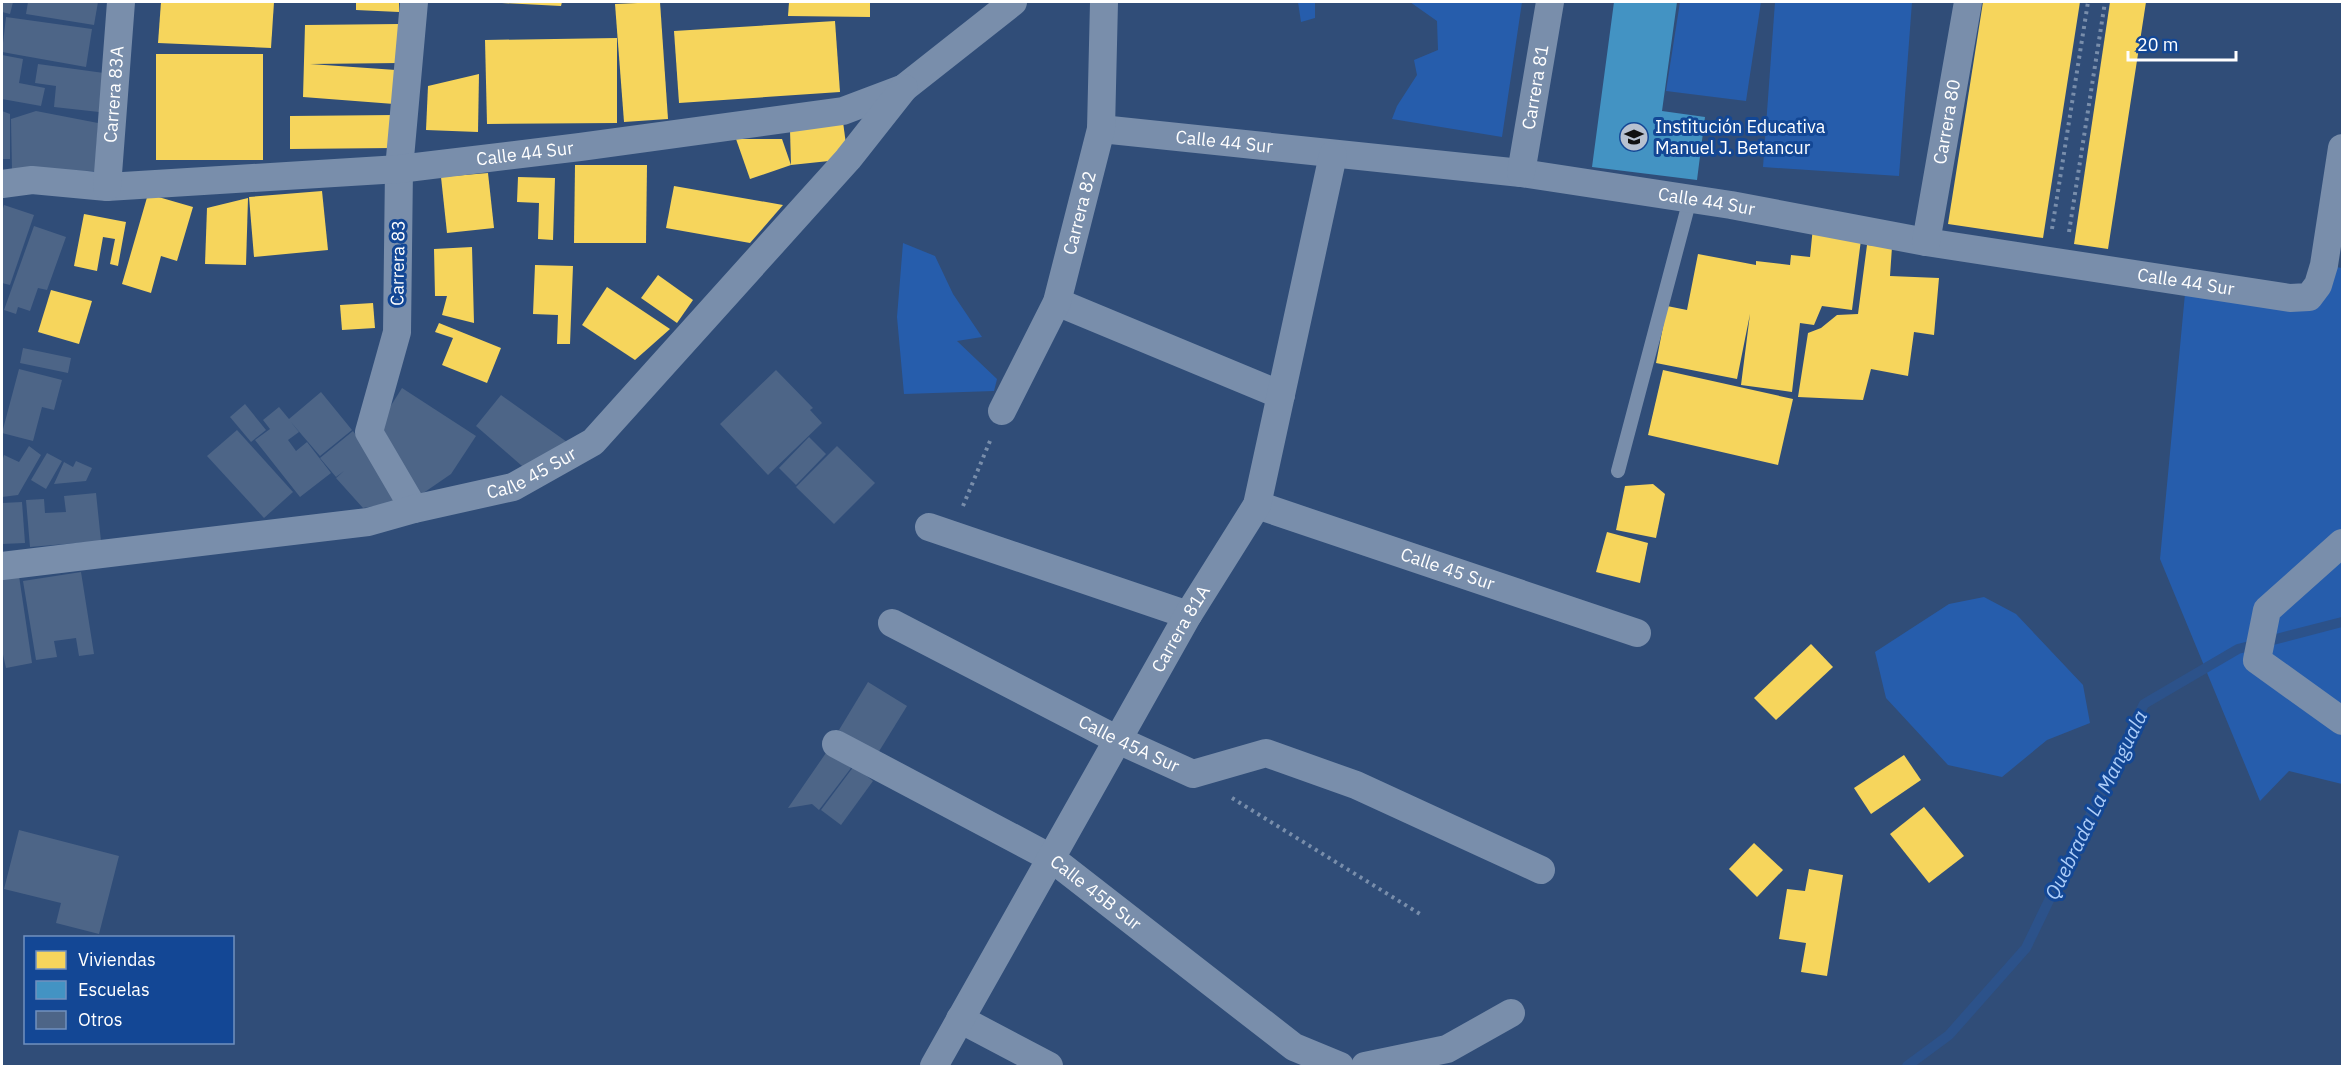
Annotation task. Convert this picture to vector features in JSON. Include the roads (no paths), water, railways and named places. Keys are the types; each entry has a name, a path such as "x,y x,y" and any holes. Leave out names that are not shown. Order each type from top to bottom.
{"street":[{"name":"Carrera 83A","path":"107,188 121,2"},
{"name":"Carrera 83","path":"414,2 399,169 397,332 369,432 414,509"},
{"name":"Calle 44 Sur","path":"2,184 32,180 107,188 399,169 592,146 843,111 904,88 1013,2"},
{"name":"Carrera 82","path":"1002,411 1057,302 1101,129 1104,2"},
{"name":"Carrera 81","path":"1521,173 1550,2"},
{"name":"Carrera 80","path":"1926,242 1968,2"},
{"name":"Calle 45 Sur","path":"2,566 368,522 414,509 513,487 593,442 849,159 904,88"},
{"name":"Calle 44 Sur","path":"1101,129 1521,173 1690,199 1926,242 2290,298 2309,297 2318,285 2324,265 2343,148"},
{"name":"Carrera 81A","path":"933,1066 1188,615 1257,505 1333,155"},
{"path":"1057,302 1281,395"},
{"name":"Calle 45 Sur","path":"1257,505 1637,633"},
{"path":"940,531 1188,615"},
{"path":"2343,543 2267,610 2257,660 2343,721"},
{"name":"Calle 45A Sur","path":"892,623 1118,740 1193,774 1266,753 1356,785 1541,870"},
{"name":"Calle 45B Sur","path":"836,744 1051,858 1294,1047 1340,1066"},
{"path":"1365,1066 1447,1049 1511,1013"},
{"path":"960,1019 1049,1066"}],"lane":[{"path":"1618,471 1690,199"}],"waterway":[{"name":"Quebrada La Manguala","path":"1907,1066 1949,1035 2026,948 2144,704 2238,649 2342,622"}],"place":[{"name":"Institución Educativa Manuel J. Betancur","path":"1634,137"}]}
